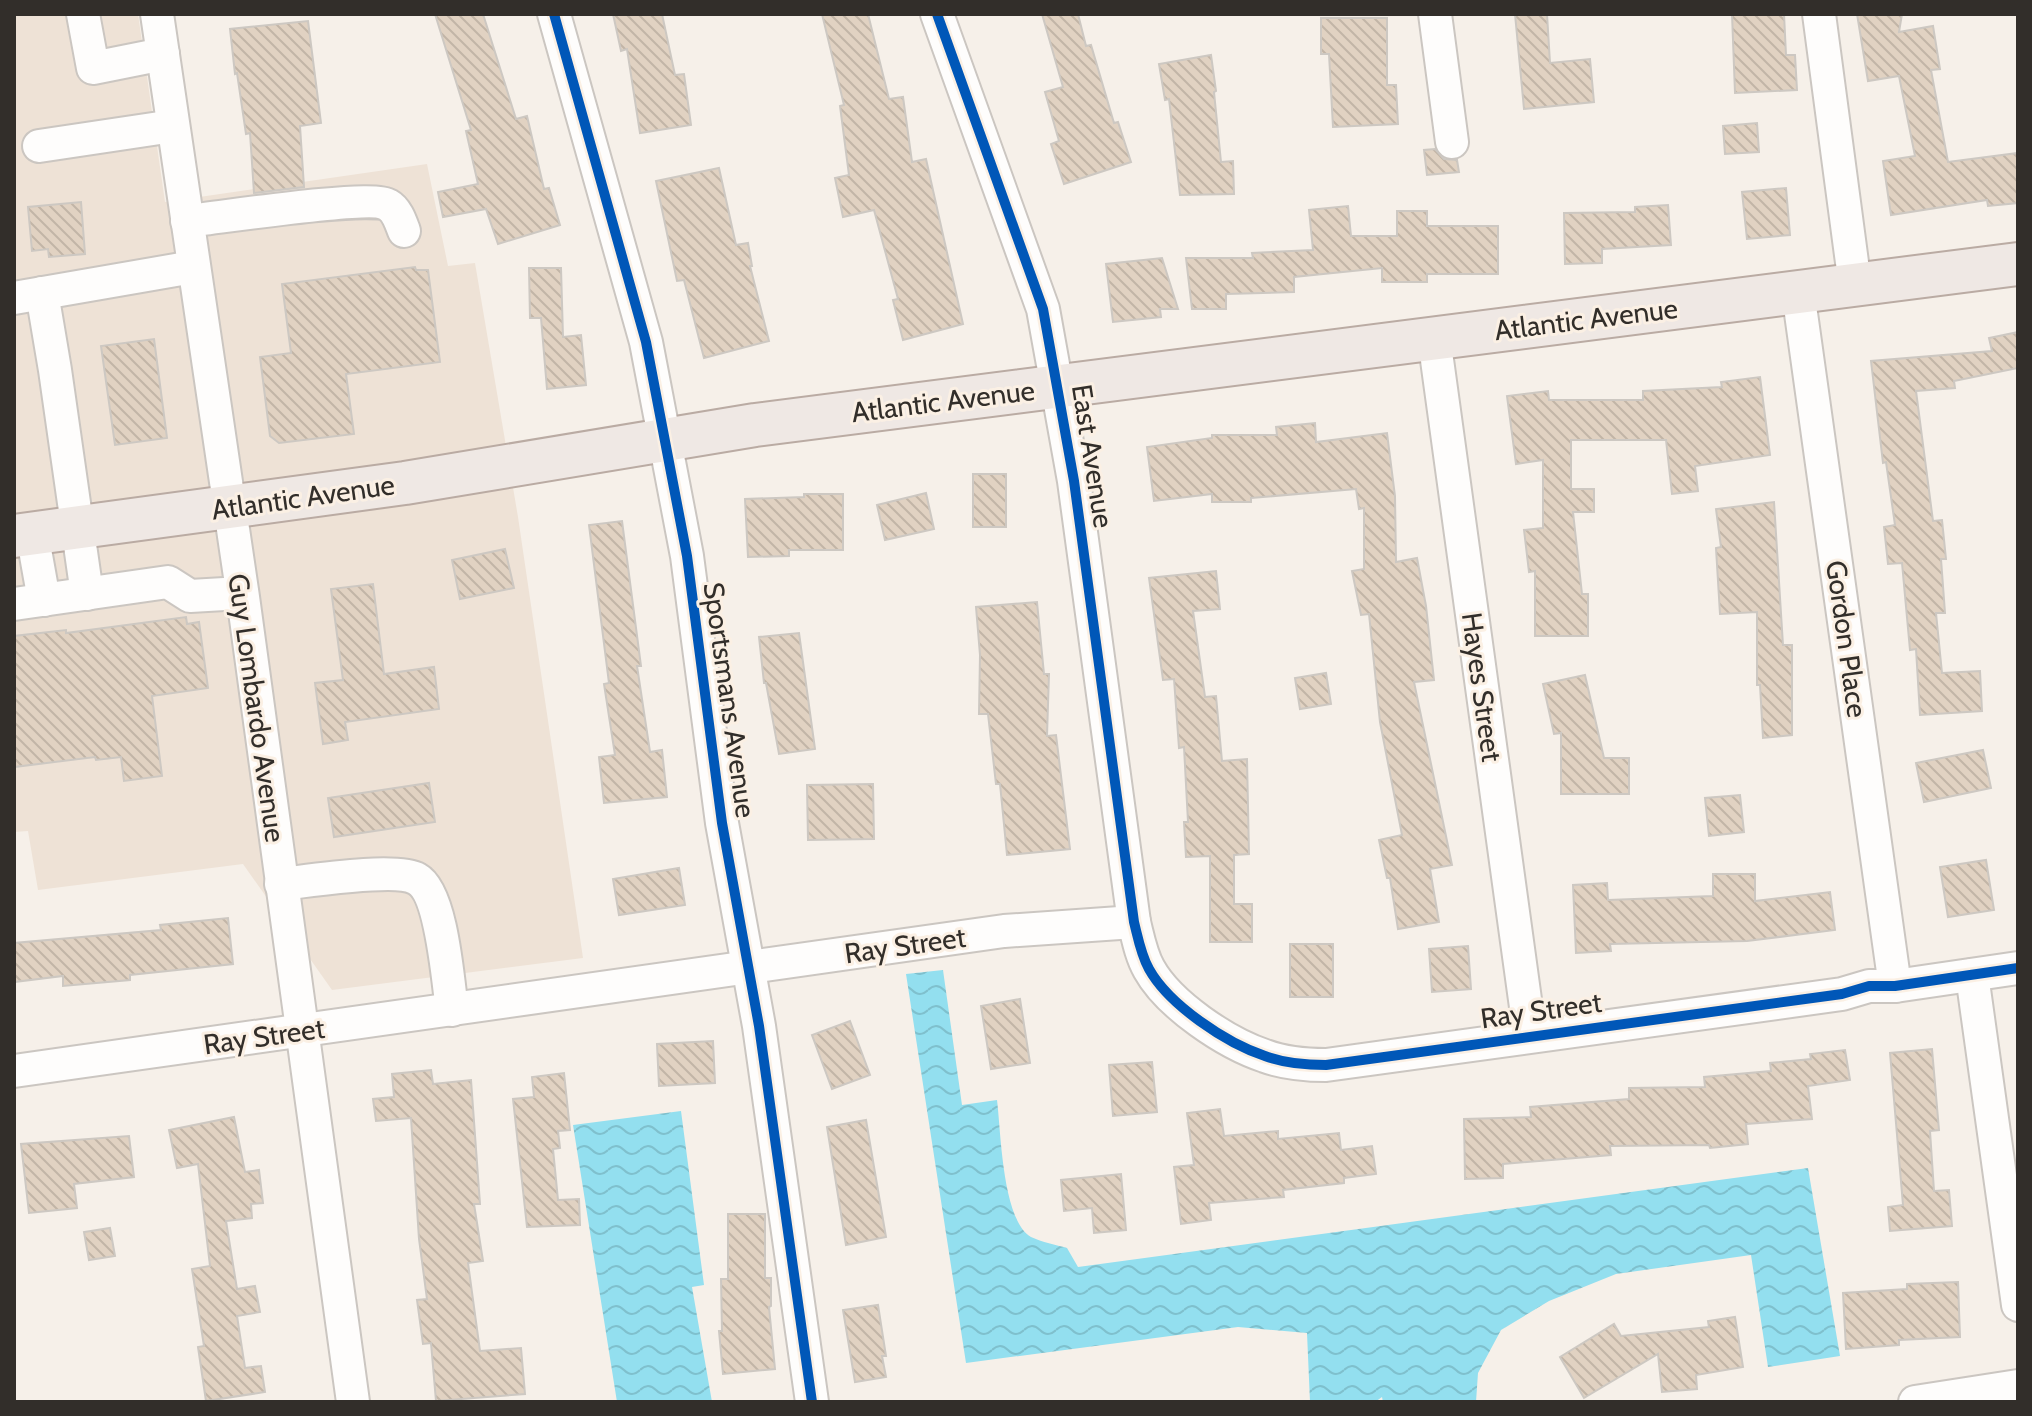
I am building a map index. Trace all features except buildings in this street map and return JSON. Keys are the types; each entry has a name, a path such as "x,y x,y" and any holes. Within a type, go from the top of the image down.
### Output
{"main road":[{"name":"Atlantic Avenue","path":"23,534 405,483 755,425 2018,264"}],"street":[{"path":"83,14 93,68 163,54"},
{"name":"Guy Lombardo Avenue","path":"157,14 242,593 353,1402"},
{"name":"Sportsmans Avenue","path":"554,14 646,342 687,556 722,823 759,1026 812,1402"},
{"name":"East Avenue","path":"937,14 1043,309 1074,481 1134,922"},
{"path":"1435,14 1452,142"},
{"path":"1819,14 1855,285"},
{"path":"39,146 173,126"},
{"path":"187,221 335,203 373,202 387,204 395,212 404,231"},
{"path":"87,594 55,370 28,296 193,267"},
{"name":"Gordon Place","path":"1798,292 1895,986"},
{"name":"Hayes Street","path":"1434,338 1530,1036"},
{"path":"23,534 29,602 168,582 190,596 242,593"},
{"path":"281,884 398,874 418,879 426,888 441,926 452,1010"},
{"name":"Ray Street","path":"14,1071 1004,931 1134,922 1148,967 1160,986 1179,1004 1225,1037 1265,1056 1304,1065 1326,1065 1842,994 1869,986 1895,986 2018,968"},
{"path":"1972,975 2018,1303"},
{"path":"1915,1402 2018,1386"}],"shaded area":[{"path":"14,14 138,14 165,202 427,164 448,266 475,263 518,517 583,958 332,990 243,864 38,890 28,831 14,832"}],"water":[{"path":"943,970 962,1105 997,1100 1005,1174 1014,1213 1021,1228 1031,1237 1067,1248 1078,1267 1808,1168 1840,1356 1768,1367 1751,1255 1616,1274 1549,1301 1501,1330 1478,1373 1476,1402 1383,1402 1382,1397 1375,1402 1310,1402 1307,1333 1238,1327 966,1363 906,974"},
{"path":"681,1111 704,1285 692,1287 712,1402 617,1402 573,1125"}],"cycle path":[{"path":"554,14 646,342 687,556 722,823 759,1026 812,1402"},
{"path":"937,14 1043,309 1074,481 1134,922 1149,969 1158,983 1184,1009 1216,1032 1250,1050 1287,1062 1326,1065 1842,994 1869,986 1895,986 2018,968"}]}
